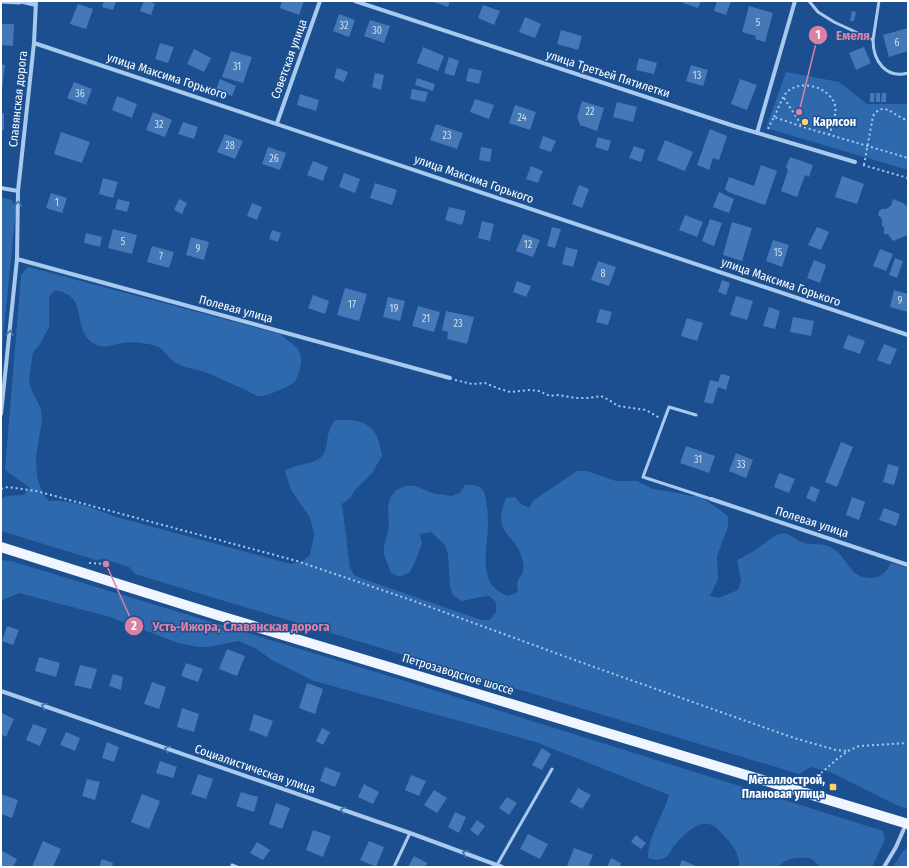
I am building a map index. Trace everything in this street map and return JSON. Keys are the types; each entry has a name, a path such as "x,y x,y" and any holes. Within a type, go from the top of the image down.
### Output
{"main road":[{"name":"Петрозаводское шоссе","path":"1,547 217,615 907,824"}],"street":[{"name":"Советская улица","path":"277,123 320,1"},
{"name":"улица Третьей Пятилетки","path":"355,1 765,136 855,162"},
{"path":"757,133 796,1"},
{"path":"21,2 36,3"},
{"name":"Славянская дорога","path":"1,414 18,259 18,191 34,43 36,3"},
{"name":"улица Максима Горького","path":"34,43 908,335"},
{"path":"1,188 18,191"},
{"name":"Полевая улица","path":"18,259 450,378"},
{"name":"Полевая улица","path":"711,499 908,565"},
{"name":"Социалистическая улица","path":"1,691 410,833 499,866"},
{"path":"884,867 907,824"}],"lane":[{"path":"809,1 818,12 834,22 873,40"},
{"path":"879,1 873,40 873,50 879,62 888,72 900,75 908,73"},
{"path":"1,2 21,2"},
{"path":"696,415 669,407 643,477 711,499"},
{"path":"499,866 552,769"},
{"path":"394,867 410,833"},
{"path":"232,865 237,867"}],"path":[{"path":"765,136 786,93 795,87 809,86 820,89 830,96 835,106 836,111 829,135"},
{"path":"783,98 802,127"},
{"path":"864,165 875,112 885,109 908,120"},
{"path":"774,117 867,147 908,158"},
{"path":"855,162 908,178"},
{"path":"450,378 472,384 485,383 510,392 529,390 539,391 550,396 558,395 576,398 601,396 618,406 646,410 664,420"},
{"path":"1,489 8,487 36,491 297,561 411,600 587,665 794,738 836,750 848,751"},
{"path":"817,782 819,775 848,751 859,746 908,743"}],"shaded area":[{"path":"786,72 839,82 867,104 908,104 908,170 766,128"},
{"path":"1,197 12,200 16,208 1,359"},
{"path":"28,267 280,334 295,346 301,359 299,373 295,382 272,393 258,396 205,372 179,365 156,346 122,343 100,346 93,343 82,329 77,306 73,299 66,294 55,290 49,297 49,327 39,346 33,352 29,381 41,409 42,419 36,458 37,477 43,494 49,501 83,505 116,517 291,564 303,561 310,555 314,535 312,525 309,516 291,490 285,471 295,466 318,460 326,448 330,428 335,420 345,420 362,423 368,426 377,437 382,456 372,473 355,490 350,498 342,504 350,568 355,576 481,620 490,620 496,612 496,602 489,596 461,601 453,595 450,586 448,554 445,545 431,532 420,534 422,544 410,572 400,577 391,573 384,555 384,546 389,526 388,507 390,498 396,490 405,486 415,486 432,493 451,496 460,493 465,485 480,487 485,495 488,514 486,565 489,580 495,588 508,596 518,592 517,583 523,572 523,563 520,553 503,528 501,521 506,498 515,497 521,504 529,508 534,500 577,471 587,471 616,481 637,481 653,489 691,496 700,496 728,516 728,527 717,556 718,579 710,596 718,598 738,590 741,580 737,560 754,551 776,535 785,533 806,543 825,545 832,548 842,556 857,574 863,577 874,578 880,576 885,572 891,563 908,568 908,809 896,805 830,772 811,767 799,774 135,574 129,567 103,559 96,560 1,531 1,499 6,496 24,495 30,488 5,470 21,275"},
{"path":"1,560 11,561 392,677 883,831 885,840 872,867 822,867 809,858 794,858 785,861 779,867 739,867 739,859 736,852 727,839 714,826 702,824 691,829 673,847 666,857 657,860 648,858 650,842 669,795 536,742 314,681 272,660 255,648 238,641 208,647 198,647 178,643 110,617 19,593 1,601"},
{"path":"908,847 908,867 893,867 903,851"}],"building":[{"path":"104,1 116,1 113,10 102,7"},
{"path":"144,1 155,4 151,15 140,11"},
{"path":"282,1 304,1 299,15 280,8"},
{"path":"431,1 450,1 448,7"},
{"path":"683,1 701,1 698,8 683,3"},
{"path":"717,1 731,1 726,15 714,11"},
{"path":"78,4 93,9 86,29 70,24"},
{"path":"483,5 500,11 494,25 478,18"},
{"path":"749,6 773,13 765,42 755,39 756,36 742,32"},
{"path":"852,11 856,12 854,21 850,21"},
{"path":"339,14 355,20 349,37 333,31"},
{"path":"525,17 541,24 535,38 519,32"},
{"path":"370,20 390,26 384,43 364,36"},
{"path":"1,24 14,24 13,46 1,45"},
{"path":"908,28 908,51 889,57 883,35"},
{"path":"561,30 582,36 578,50 557,44"},
{"path":"160,43 174,47 168,63 155,59"},
{"path":"423,47 444,56 438,71 417,63"},
{"path":"864,47 871,63 856,70 849,53"},
{"path":"194,49 211,58 204,72 187,64"},
{"path":"231,51 252,57 243,83 222,77"},
{"path":"449,57 459,61 454,76 444,73"},
{"path":"639,58 657,63 654,74 636,70"},
{"path":"1,64 5,65 2,90 1,90"},
{"path":"691,65 708,70 703,86 686,81"},
{"path":"337,68 348,72 344,82 334,78"},
{"path":"469,68 482,71 479,84 466,81"},
{"path":"375,73 384,75 381,90 372,87"},
{"path":"417,78 435,84 433,91 415,85"},
{"path":"220,79 236,86 232,96 216,90"},
{"path":"740,79 757,85 747,110 731,104"},
{"path":"74,82 92,89 86,105 67,98"},
{"path":"412,89 428,92 425,102 410,99"},
{"path":"870,93 875,93 874,102 870,102"},
{"path":"876,93 880,93 880,102 876,102"},
{"path":"882,93 886,93 886,102 881,102"},
{"path":"300,94 319,100 316,111 297,105"},
{"path":"117,96 137,104 132,118 112,110"},
{"path":"475,99 494,105 489,119 470,112"},
{"path":"582,101 604,108 597,131 580,125 577,117"},
{"path":"617,102 637,107 633,122 613,117"},
{"path":"515,105 536,112 530,130 509,123"},
{"path":"153,112 172,120 165,137 146,130"},
{"path":"1,113 4,113 4,130 1,130"},
{"path":"183,122 198,127 194,139 178,134"},
{"path":"436,124 463,133 457,149 430,140"},
{"path":"710,129 727,136 719,160 713,158 709,170 697,165"},
{"path":"61,132 90,142 82,163 54,154"},
{"path":"225,134 243,141 235,159 217,152"},
{"path":"543,136 556,141 551,152 539,148"},
{"path":"598,137 611,141 608,151 595,147"},
{"path":"665,140 693,152 685,171 657,160"},
{"path":"634,146 645,150 641,162 629,158"},
{"path":"268,147 286,153 280,170 262,164"},
{"path":"481,147 492,149 490,162 479,160"},
{"path":"790,157 813,165 809,177 805,175 797,197 781,191 788,170 786,167"},
{"path":"313,161 328,167 323,181 307,175"},
{"path":"761,165 777,171 765,205 728,192 725,189 729,177 754,186"},
{"path":"531,166 543,171 538,183 526,179"},
{"path":"344,173 360,179 355,193 339,187"},
{"path":"842,176 864,184 857,204 835,197"},
{"path":"103,178 118,182 113,198 99,194"},
{"path":"375,183 397,190 392,205 370,198"},
{"path":"579,185 589,189 582,208 572,204"},
{"path":"719,192 734,199 729,213 713,207"},
{"path":"51,193 67,198 62,213 46,208"},
{"path":"118,199 130,202 127,212 115,209"},
{"path":"179,199 187,203 182,214 174,210"},
{"path":"893,199 908,207 908,235 893,241 888,234 884,234 882,219 878,215 879,211 891,206"},
{"path":"252,203 262,207 257,220 247,216"},
{"path":"449,207 466,211 462,225 445,220"},
{"path":"685,215 703,222 697,237 679,230"},
{"path":"710,219 722,223 714,246 702,241"},
{"path":"482,221 494,224 490,241 478,238"},
{"path":"732,222 752,228 742,261 723,255"},
{"path":"552,227 561,229 555,248 547,246"},
{"path":"817,227 829,232 821,250 808,245"},
{"path":"113,229 137,235 132,254 108,248"},
{"path":"272,230 281,233 278,242 269,239"},
{"path":"86,233 102,237 100,247 84,243"},
{"path":"523,234 540,240 533,257 516,251"},
{"path":"191,237 209,242 204,260 186,255"},
{"path":"773,240 789,245 782,267 766,261"},
{"path":"152,246 174,252 169,268 147,262"},
{"path":"566,247 578,250 573,267 562,264"},
{"path":"880,249 893,254 886,271 873,266"},
{"path":"895,258 903,261 897,278 889,275"},
{"path":"814,260 826,265 820,283 807,278"},
{"path":"598,261 616,267 609,286 591,280"},
{"path":"722,280 730,283 726,295 718,292"},
{"path":"517,281 531,286 526,297 513,292"},
{"path":"345,288 367,294 359,321 337,315"},
{"path":"894,290 908,294 908,312 890,307"},
{"path":"313,295 329,301 325,314 308,308"},
{"path":"736,296 753,301 747,320 730,315"},
{"path":"388,297 405,301 400,321 383,317"},
{"path":"418,306 440,312 434,332 412,326"},
{"path":"769,307 780,311 775,329 763,326"},
{"path":"600,309 612,312 608,325 596,322"},
{"path":"446,311 474,317 467,344 447,339 448,332 442,330"},
{"path":"793,317 814,321 811,336 790,332"},
{"path":"687,318 703,323 697,341 681,336"},
{"path":"848,335 865,341 860,354 843,348"},
{"path":"884,344 897,349 890,365 877,360"},
{"path":"721,374 730,376 726,390 718,387 713,404 704,402 710,380 718,382"},
{"path":"841,442 853,447 837,487 825,482"},
{"path":"686,446 715,456 709,473 680,463"},
{"path":"736,453 753,460 746,478 729,471"},
{"path":"888,464 899,467 894,485 883,482"},
{"path":"779,473 795,479 789,493 774,487"},
{"path":"811,486 820,490 815,502 806,498"},
{"path":"852,497 865,502 859,520 846,515"},
{"path":"884,508 900,514 896,526 879,520"},
{"path":"7,626 19,630 13,645 2,641"},
{"path":"227,649 245,656 237,676 219,669"},
{"path":"39,657 60,663 56,677 35,671"},
{"path":"186,663 203,669 198,682 181,676"},
{"path":"80,665 97,669 91,689 74,685"},
{"path":"113,674 123,677 121,690 109,686"},
{"path":"152,682 166,687 159,709 144,704"},
{"path":"307,683 323,689 315,714 299,708"},
{"path":"182,708 199,714 194,732 177,727"},
{"path":"2,713 14,719 6,737 1,734"},
{"path":"254,714 273,721 267,737 249,730"},
{"path":"33,724 47,729 40,746 26,740"},
{"path":"322,728 330,732 323,745 316,741"},
{"path":"66,732 80,738 75,751 60,745"},
{"path":"107,742 119,747 114,762 102,758"},
{"path":"542,748 551,754 542,770 532,765"},
{"path":"160,761 177,767 173,778 156,773"},
{"path":"325,767 341,773 335,787 320,781"},
{"path":"198,774 213,779 206,799 191,794"},
{"path":"411,775 426,781 419,796 405,790"},
{"path":"87,779 100,782 95,800 82,796"},
{"path":"364,784 379,792 373,804 358,797"},
{"path":"578,788 591,795 582,809 570,802"},
{"path":"434,790 447,798 437,813 424,805"},
{"path":"241,792 258,797 254,812 236,806"},
{"path":"1,794 18,800 12,818 1,814"},
{"path":"142,794 160,801 149,829 131,822"},
{"path":"507,797 517,803 509,815 499,808"},
{"path":"276,803 290,808 282,829 269,824"},
{"path":"455,812 466,817 459,833 448,827"},
{"path":"477,820 485,826 478,836 470,830"},
{"path":"313,830 331,836 323,857 306,850"},
{"path":"528,834 548,844 540,859 520,849"},
{"path":"636,835 646,843 641,849 631,842"},
{"path":"43,841 61,849 53,867 32,867"},
{"path":"369,841 384,847 376,867 360,860"},
{"path":"257,842 270,850 263,860 250,853"},
{"path":"574,848 593,855 588,867 567,866"},
{"path":"2,851 17,859 13,867 1,867"},
{"path":"414,856 427,863 425,867 408,867"},
{"path":"611,858 621,863 620,867 607,867"},
{"path":"102,859 113,863 112,867 99,867"},
{"path":"682,860 696,866 679,867"}],"place":[{"name":"Емеля","path":"799,112"},
{"name":"Карлсон","path":"805,122"},
{"name":"Усть-Ижора, Славянская дорога","path":"106,564"},
{"name":"Металлострой, Плановая улица","path":"833,787"}]}
